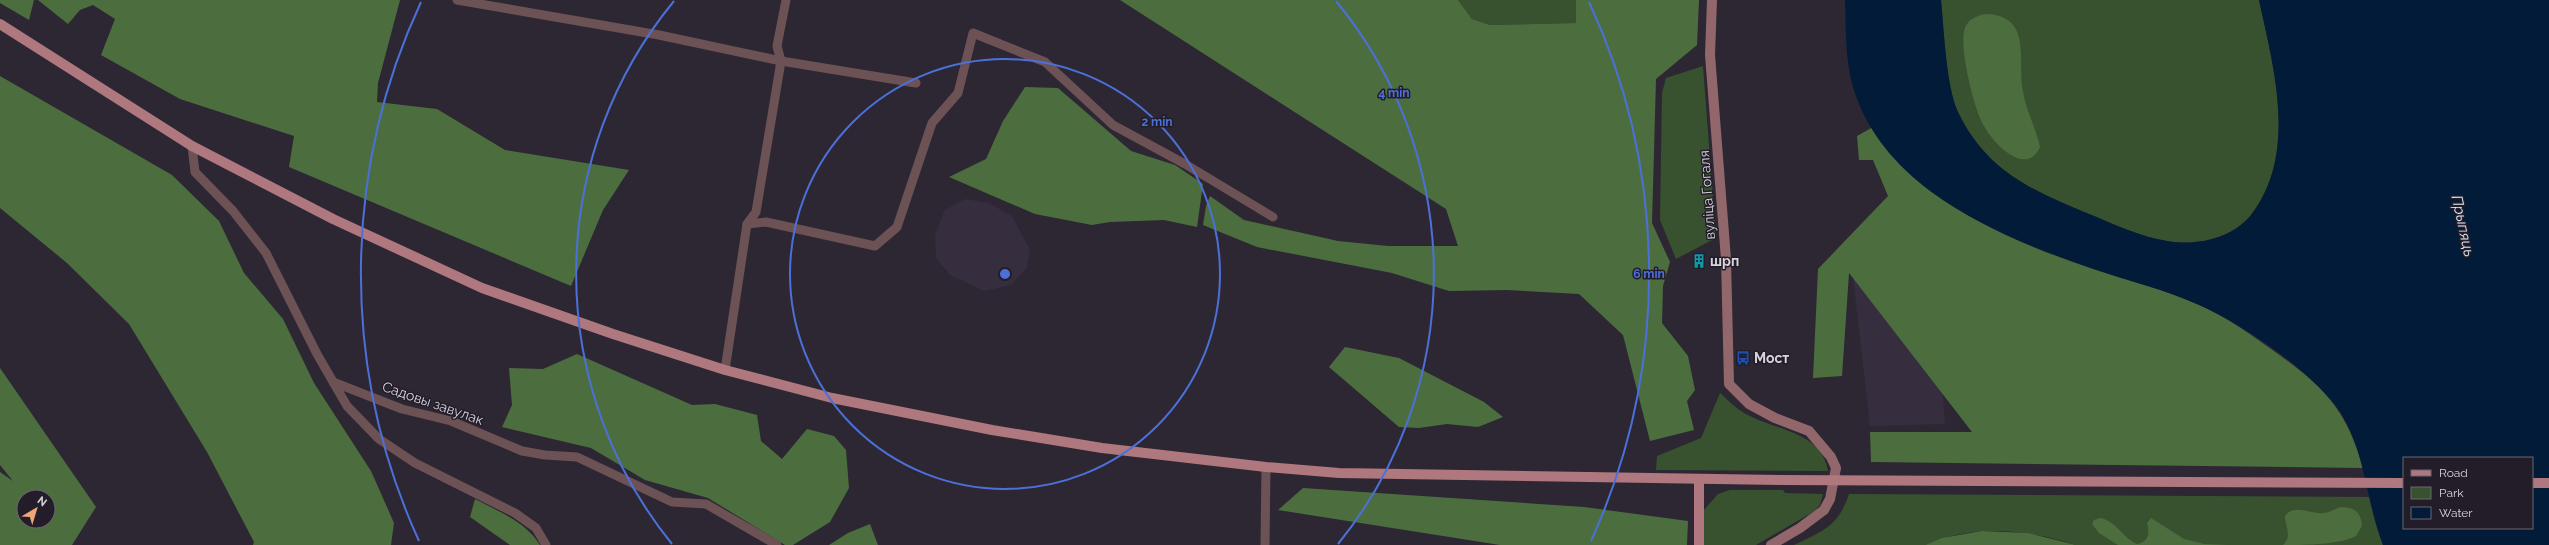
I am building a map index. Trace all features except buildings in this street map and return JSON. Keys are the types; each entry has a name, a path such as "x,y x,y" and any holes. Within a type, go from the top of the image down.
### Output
{"main road":[{"path":"0,24 192,146 333,219 482,288 612,334 725,370 832,398 992,430 1102,448 1266,467 1393,474 1781,480 2403,483"},
{"path":"1698,479 1699,545"},
{"path":"2533,483 2549,484"}],"street":[{"path":"457,0 659,35 782,62 916,83"},
{"path":"725,370 748,224 756,212 782,62 777,46 786,0"},
{"name":"вуліца Гогаля","path":"1712,0 1710,55 1726,259 1727,368 1729,384 1749,404 1775,418 1809,431 1831,456 1836,468 1830,499 1824,510 1811,522 1771,545"},
{"path":"748,224 766,222 875,246 897,227 932,123 958,93 973,33 1045,62 1113,126 1184,164 1273,217"},
{"path":"192,146 195,172 233,211 266,253 347,406 379,439 415,463 515,513 536,528 546,545"},
{"name":"Садовы завулак","path":"333,382 402,409 451,421 522,451 545,455 577,457 672,502 706,504 777,545"},
{"path":"1265,545 1266,467"}],"shaded area":[{"path":"965,199 989,203 1012,216 1030,250 1027,268 1011,285 984,291 950,275 936,258 935,234 945,210"},
{"path":"1934,275 1945,424 1870,426 1853,277"}],"green space":[{"path":"0,0 34,0 29,20 0,3"},
{"path":"38,0 400,0 378,83 377,102 437,109 505,150 629,170 603,210 571,286 289,167 294,136 180,99 101,55 115,19 93,5 80,10 68,24"},
{"path":"1120,0 1458,0 1472,19 1490,25 1576,23 1576,0 1699,0 1697,45 1656,79 1652,223 1670,262 1663,286 1662,323 1688,356 1695,390 1687,401 1694,430 1650,441 1623,335 1579,294 1507,290 1449,291 1392,273 1257,247 1203,225 1206,206 1210,196 1244,220 1338,241 1388,246 1458,246 1446,209"},
{"path":"1458,0 1576,0 1576,23 1490,25 1472,19"},
{"path":"1941,0 2259,0 2271,54 2275,82 2278,110 2278,138 2274,165 2265,191 2251,215 2234,230 2213,239 2190,242 2167,241 2118,226 2049,197 2013,176 1982,150 1969,132 1958,112 1948,73"},
{"path":"1986,14 2001,17 2011,23 2017,31 2020,42 2023,91 2026,106 2040,147 2034,156 2027,159 2019,158 2010,154 1988,133 1980,118 1972,94 1964,52 1964,32 1967,24 1972,19"},
{"path":"1703,66 1716,238 1676,259 1660,220 1662,93 1666,78"},
{"path":"0,76 172,175 219,221 244,273 283,319 314,383 371,471 394,523 391,545 253,545 254,542 207,452 129,324 67,263 0,208"},
{"path":"1025,87 1058,88 1131,151 1175,165 1203,184 1197,227 1164,220 1110,222 1092,225 1035,214 949,177 986,159 1003,121"},
{"path":"1873,127 1893,154 1917,178 1943,199 1971,217 2001,233 2064,259 2161,290 2199,305 2230,321 2259,340 2309,378 2332,402 2350,431 2363,468 1871,462 1870,432 1972,432 1849,273 1842,376 1813,378 1818,269 1888,196 1873,160 1859,160 1857,136"},
{"path":"1345,347 1399,358 1484,402 1503,417 1478,427 1447,424 1419,428 1399,427 1329,367"},
{"path":"577,354 692,405 715,404 757,415 761,441 782,459 807,429 834,436 846,450 849,488 830,522 793,545 785,545 708,498 645,480 591,448 502,427 512,405 509,368 543,369"},
{"path":"0,368 96,507 72,545 0,545 0,472 13,481 0,465"},
{"path":"1720,393 1738,409 1753,418 1805,439 1816,447 1823,457 1828,471 1656,470 1657,456 1701,438"},
{"path":"1303,488 1584,507 1688,521 1687,545 1500,545 1278,510"},
{"path":"1730,490 1783,490 1785,493 1823,494 1820,505 1813,512 1756,545 1704,545 1704,510 1718,494"},
{"path":"1849,494 2370,497 2383,545 2076,545 2038,535 2000,531 1962,534 1944,538 1925,545 1794,545 1828,527 1840,514"},
{"path":"475,499 519,523 540,545 510,545 470,517"},
{"path":"2340,507 2352,509 2358,513 2362,526 2356,536 2331,543 2283,545 2288,538 2285,516 2289,512 2298,510 2324,513"},
{"path":"2100,518 2110,522 2127,538 2137,544 2144,541 2148,536 2147,523 2151,518 2184,539 2204,544 2227,545 2118,545 2099,533 2092,524 2094,520"},
{"path":"870,524 878,545 829,545 848,533"},
{"path":"1982,531 2028,533 2076,545 1925,545 1942,538"}],"water":[{"name":"Прыпяць","path":"1845,0 1941,0 1946,58 1954,101 1969,132 1982,150 2013,176 2049,197 2137,233 2167,241 2190,242 2213,239 2234,230 2243,223 2251,215 2265,191 2274,165 2278,138 2278,110 2271,54 2259,0 2549,0 2549,545 2383,545 2352,434 2332,401 2319,387 2287,359 2269,346 2214,312 2172,294 2107,273 2022,242 1985,225 1951,205 1919,182 1891,155 1868,123 1850,76"}],"place":[{"name":"шрп","path":"1699,261"},
{"name":"Мост","path":"1743,358"}]}
